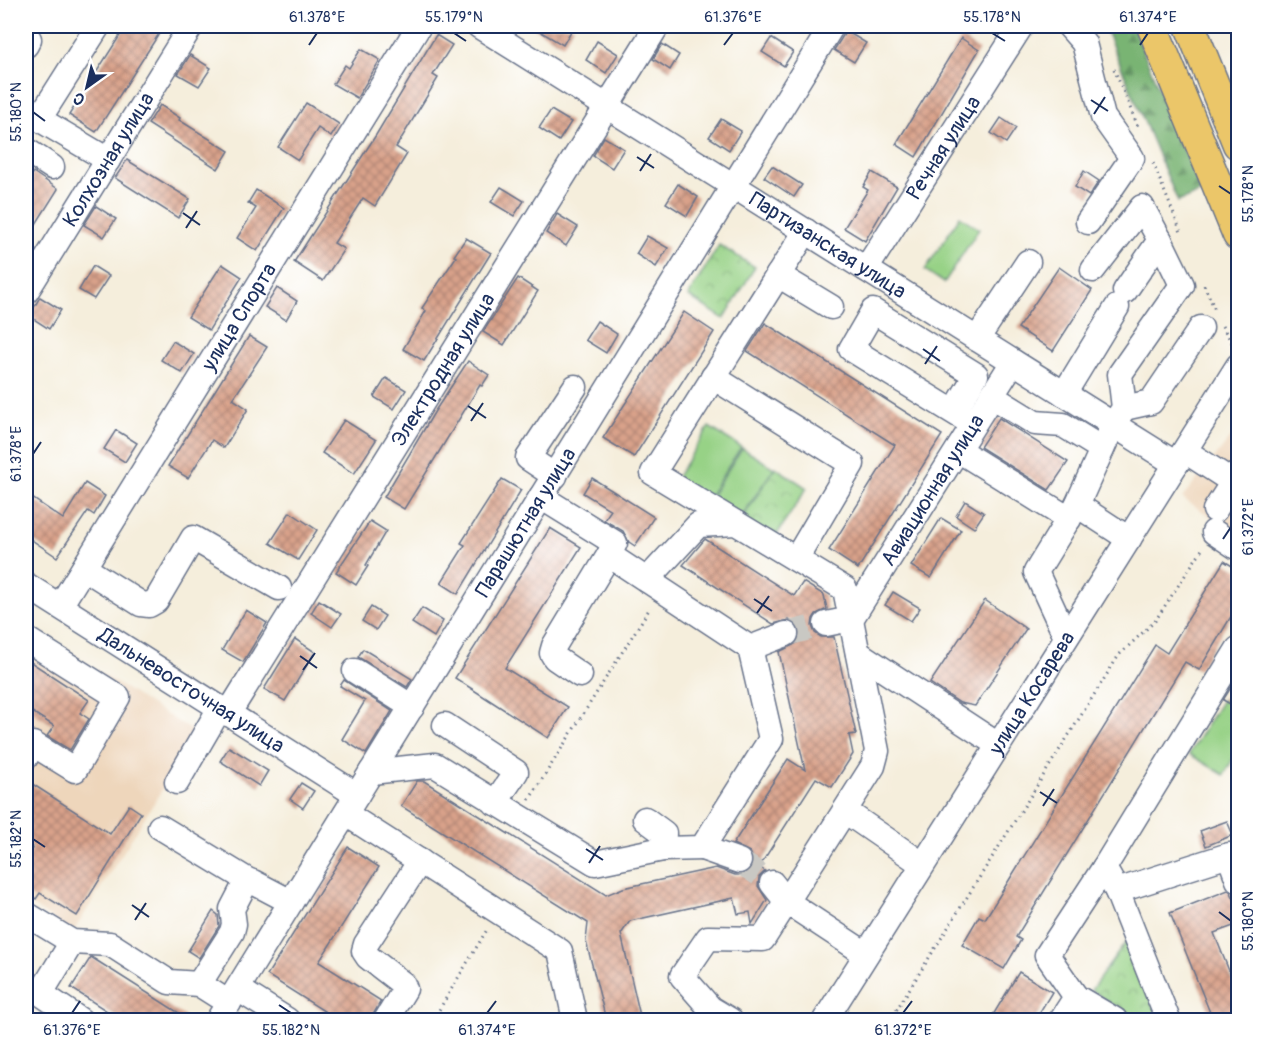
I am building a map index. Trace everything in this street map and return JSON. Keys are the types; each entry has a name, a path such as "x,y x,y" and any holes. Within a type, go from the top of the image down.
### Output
{"main road":[{"path":"1152,26 1239,235"},
{"path":"1190,26 1239,144"}],"street":[{"path":"98,26 39,119 108,160"},
{"name":"Колхозная улица","path":"26,292 191,26"},
{"name":"улица Спорта","path":"60,606 419,26"},
{"name":"Партизанская улица","path":"479,26 1064,394 1119,416 1181,458 1236,481"},
{"name":"Электродная улица","path":"177,782 657,26"},
{"name":"Парашютная улица","path":"228,1004 832,26"},
{"name":"Речная улица","path":"866,269 1021,26"},
{"path":"1069,26 1084,43 1103,117 1132,158 1088,222"},
{"path":"26,150 52,167"},
{"path":"1066,637 1036,572 1073,512 1119,416 1120,375 1182,285 1171,237 1142,207 1093,270"},
{"path":"715,1016 682,976 708,938 763,939 873,766 877,751 845,589 653,473 806,231"},
{"path":"1064,394 1121,299 1171,237"},
{"path":"977,339 1028,262"},
{"path":"778,275 831,307"},
{"path":"873,311 976,375 964,418 851,350 873,311"},
{"path":"1119,416 1151,402 1201,328"},
{"name":"Авиационная улица","path":"851,619 958,450 964,418 991,396 1013,362"},
{"name":"улица Косарева","path":"825,1020 1239,366"},
{"path":"714,377 852,464 796,559"},
{"path":"555,476 528,458 574,387"},
{"path":"991,396 1035,423 1063,425 1102,449"},
{"path":"958,450 1073,512 1129,539"},
{"path":"1236,481 1214,521 1239,548"},
{"path":"541,497 615,543 552,653 555,658 580,675"},
{"path":"655,585 698,525 736,523"},
{"path":"84,568 141,604 149,605 156,601 193,538 279,588"},
{"path":"609,555 750,648 771,739 702,848"},
{"name":"Дальневосточная улица","path":"26,585 224,711 351,805 420,861 560,951 575,1020"},
{"path":"826,624 851,619"},
{"path":"750,648 786,634"},
{"path":"26,639 118,697 75,770 33,744 26,757"},
{"path":"1115,1020 1076,997 1047,955 1104,868 1239,649"},
{"path":"858,653 998,745"},
{"path":"355,671 412,707"},
{"path":"445,725 516,772 495,803"},
{"path":"371,772 435,765 595,863 663,849 702,848 739,861"},
{"path":"845,811 922,864"},
{"path":"645,819 664,833 663,849"},
{"path":"160,827 249,881 291,902"},
{"path":"1117,891 1228,855 1239,880"},
{"path":"386,1020 405,989 403,984 368,957 364,951 366,944 420,861"},
{"path":"1104,868 1117,891 1168,1020"},
{"path":"199,984 232,932 234,924 232,909 249,881"},
{"path":"772,883 787,902 866,954"},
{"path":"26,914 72,942 110,944 169,982 199,984 228,1004 287,1020"},
{"path":"72,942 44,988 43,994 80,1020"},
{"path":"1061,1020 1076,997"}],"path":[{"path":"1114,69 1142,135"},
{"path":"1150,157 1171,237"},
{"path":"1200,276 1222,328 1239,354"},
{"path":"890,1020 1119,655 1155,621 1214,521"},
{"path":"518,817 655,585"},
{"path":"433,1020 498,911"}],"shaded area":[{"path":"1238,429 1238,534 1182,498"},
{"path":"26,626 197,734 73,932 26,902"}],"green space":[{"path":"1104,26 1133,26 1201,192 1178,202"},
{"path":"960,216 979,229 944,283 925,270"},
{"path":"719,245 755,267 724,319 688,296"},
{"path":"709,427 741,447 708,498 676,478"},
{"path":"742,448 774,468 740,519 709,499"},
{"path":"775,467 807,488 774,539 742,519"},
{"path":"1222,700 1238,709 1238,750 1224,775 1189,754"},
{"path":"1126,942 1158,1015 1154,1020 1135,1020 1091,990"}],"building":[{"path":"126,26 164,26 96,132 69,115"},
{"path":"531,26 574,26 563,45"},
{"path":"846,31 866,43 854,62 834,50"},
{"path":"436,35 452,45 433,75 438,78 396,147 407,154 375,206 363,198 334,243 344,249 323,281 294,262 376,135"},
{"path":"771,38 793,52 784,66 762,52"},
{"path":"961,38 979,50 916,157 896,144"},
{"path":"597,41 618,54 606,73 586,60"},
{"path":"662,44 679,55 670,70 653,59"},
{"path":"361,49 380,60 357,98 333,84 345,65 349,68"},
{"path":"190,55 211,68 199,86 178,74"},
{"path":"306,103 339,124 331,137 318,128 298,160 278,147"},
{"path":"160,105 180,118 179,120 229,151 218,169 148,124"},
{"path":"551,110 571,122 559,141 539,128"},
{"path":"1001,118 1016,128 1006,143 991,133"},
{"path":"721,119 741,131 729,150 709,137"},
{"path":"604,137 624,149 612,168 593,156"},
{"path":"127,160 190,199 178,218 115,178"},
{"path":"772,166 802,185 794,197 764,177"},
{"path":"1084,171 1099,181 1089,196 1075,187"},
{"path":"33,172 58,189 26,240 26,183"},
{"path":"872,172 897,187 865,241 844,228 868,190 863,187"},
{"path":"678,184 698,197 687,216 666,203"},
{"path":"501,187 524,201 514,216 491,202"},
{"path":"256,190 284,208 257,251 237,238 256,208 248,203"},
{"path":"96,206 116,219 104,237 84,225"},
{"path":"557,214 578,227 566,246 546,233"},
{"path":"647,236 668,248 656,267 636,254"},
{"path":"466,238 491,253 424,361 403,349 426,311 422,308"},
{"path":"222,264 242,277 209,330 188,317"},
{"path":"93,266 109,276 94,299 79,290"},
{"path":"1059,267 1092,290 1053,351 1018,328"},
{"path":"518,278 538,291 504,345 483,332"},
{"path":"277,288 297,301 286,320 265,307"},
{"path":"40,297 61,310 49,329 29,316"},
{"path":"684,312 714,332 634,457 603,438"},
{"path":"597,321 617,334 606,353 585,340"},
{"path":"765,323 942,435 858,569 829,550 895,445 747,351"},
{"path":"249,336 267,347 233,399 248,409 224,448 212,440 188,478 168,466"},
{"path":"173,341 194,354 182,373 161,360"},
{"path":"468,361 489,375 482,386 480,385 404,509 384,497 435,411"},
{"path":"386,378 406,390 394,409 374,397"},
{"path":"999,418 1068,462 1049,490 980,447"},
{"path":"344,420 376,440 354,474 322,453"},
{"path":"116,430 137,443 125,462 104,449"},
{"path":"592,478 654,517 635,546 629,542 623,531 604,520 611,510 583,493"},
{"path":"502,479 521,490 458,594 441,583 465,545 461,543"},
{"path":"85,483 105,496 94,515 88,511 57,557 26,536 26,494 63,519"},
{"path":"965,501 984,513 974,528 956,516"},
{"path":"290,512 317,530 298,560 270,543"},
{"path":"941,518 961,530 931,578 911,566"},
{"path":"370,521 386,531 356,585 336,572"},
{"path":"550,528 581,547 505,668 568,707 548,738 455,678"},
{"path":"705,539 794,596 803,582 824,595 827,609 816,614 812,626 815,633 821,637 834,637 856,734 849,735 853,754 832,787 816,778 759,867 765,871 759,877 758,886 767,900 752,924 750,912 738,914 734,898 630,921 621,934 641,1020 606,1020 586,941 588,923 401,806 417,781 424,781 606,895 623,888 716,868 735,875 742,875 749,871 753,865 750,852 733,844 788,759 805,770 779,652 797,643 800,637 799,629 789,620 773,624 683,565"},
{"path":"1224,561 1239,570 1239,597 1232,608 1235,610 1199,670 1185,662 1016,937 1021,940 1004,969 962,945 979,916 985,919 1155,645 1167,653"},
{"path":"893,592 920,608 911,621 885,605"},
{"path":"319,600 341,614 332,627 311,613"},
{"path":"985,600 1026,629 975,706 960,703 930,683"},
{"path":"371,607 385,616 376,630 362,621"},
{"path":"422,608 443,621 434,637 412,623"},
{"path":"246,610 267,623 243,662 222,650"},
{"path":"295,639 315,652 285,701 264,689"},
{"path":"363,649 412,679 407,687 358,657"},
{"path":"26,659 89,700 80,713 89,719 70,750 47,736 54,726 26,708"},
{"path":"1239,675 1239,709 1223,700"},
{"path":"344,680 392,711 366,754 342,739 365,701 340,686"},
{"path":"229,747 268,771 259,786 220,761"},
{"path":"26,780 110,834 129,805 141,813 77,916 40,893 36,899 26,893 26,859 33,847 26,842"},
{"path":"301,783 314,791 303,808 290,799"},
{"path":"1227,821 1233,835 1206,846 1200,831"},
{"path":"348,847 379,867 319,962 381,1001 370,1020 338,1020 267,975"},
{"path":"1228,890 1239,911 1239,924 1214,933 1239,996 1239,1020 1213,1020 1170,913"},
{"path":"213,911 218,915 219,926 199,958 188,951"},
{"path":"91,957 190,1020 121,1020 71,988"},
{"path":"1019,972 1052,992 1035,1020 990,1020"}],"tunnel":[{"path":"786,634 826,624"},
{"path":"739,861 772,883"}]}
